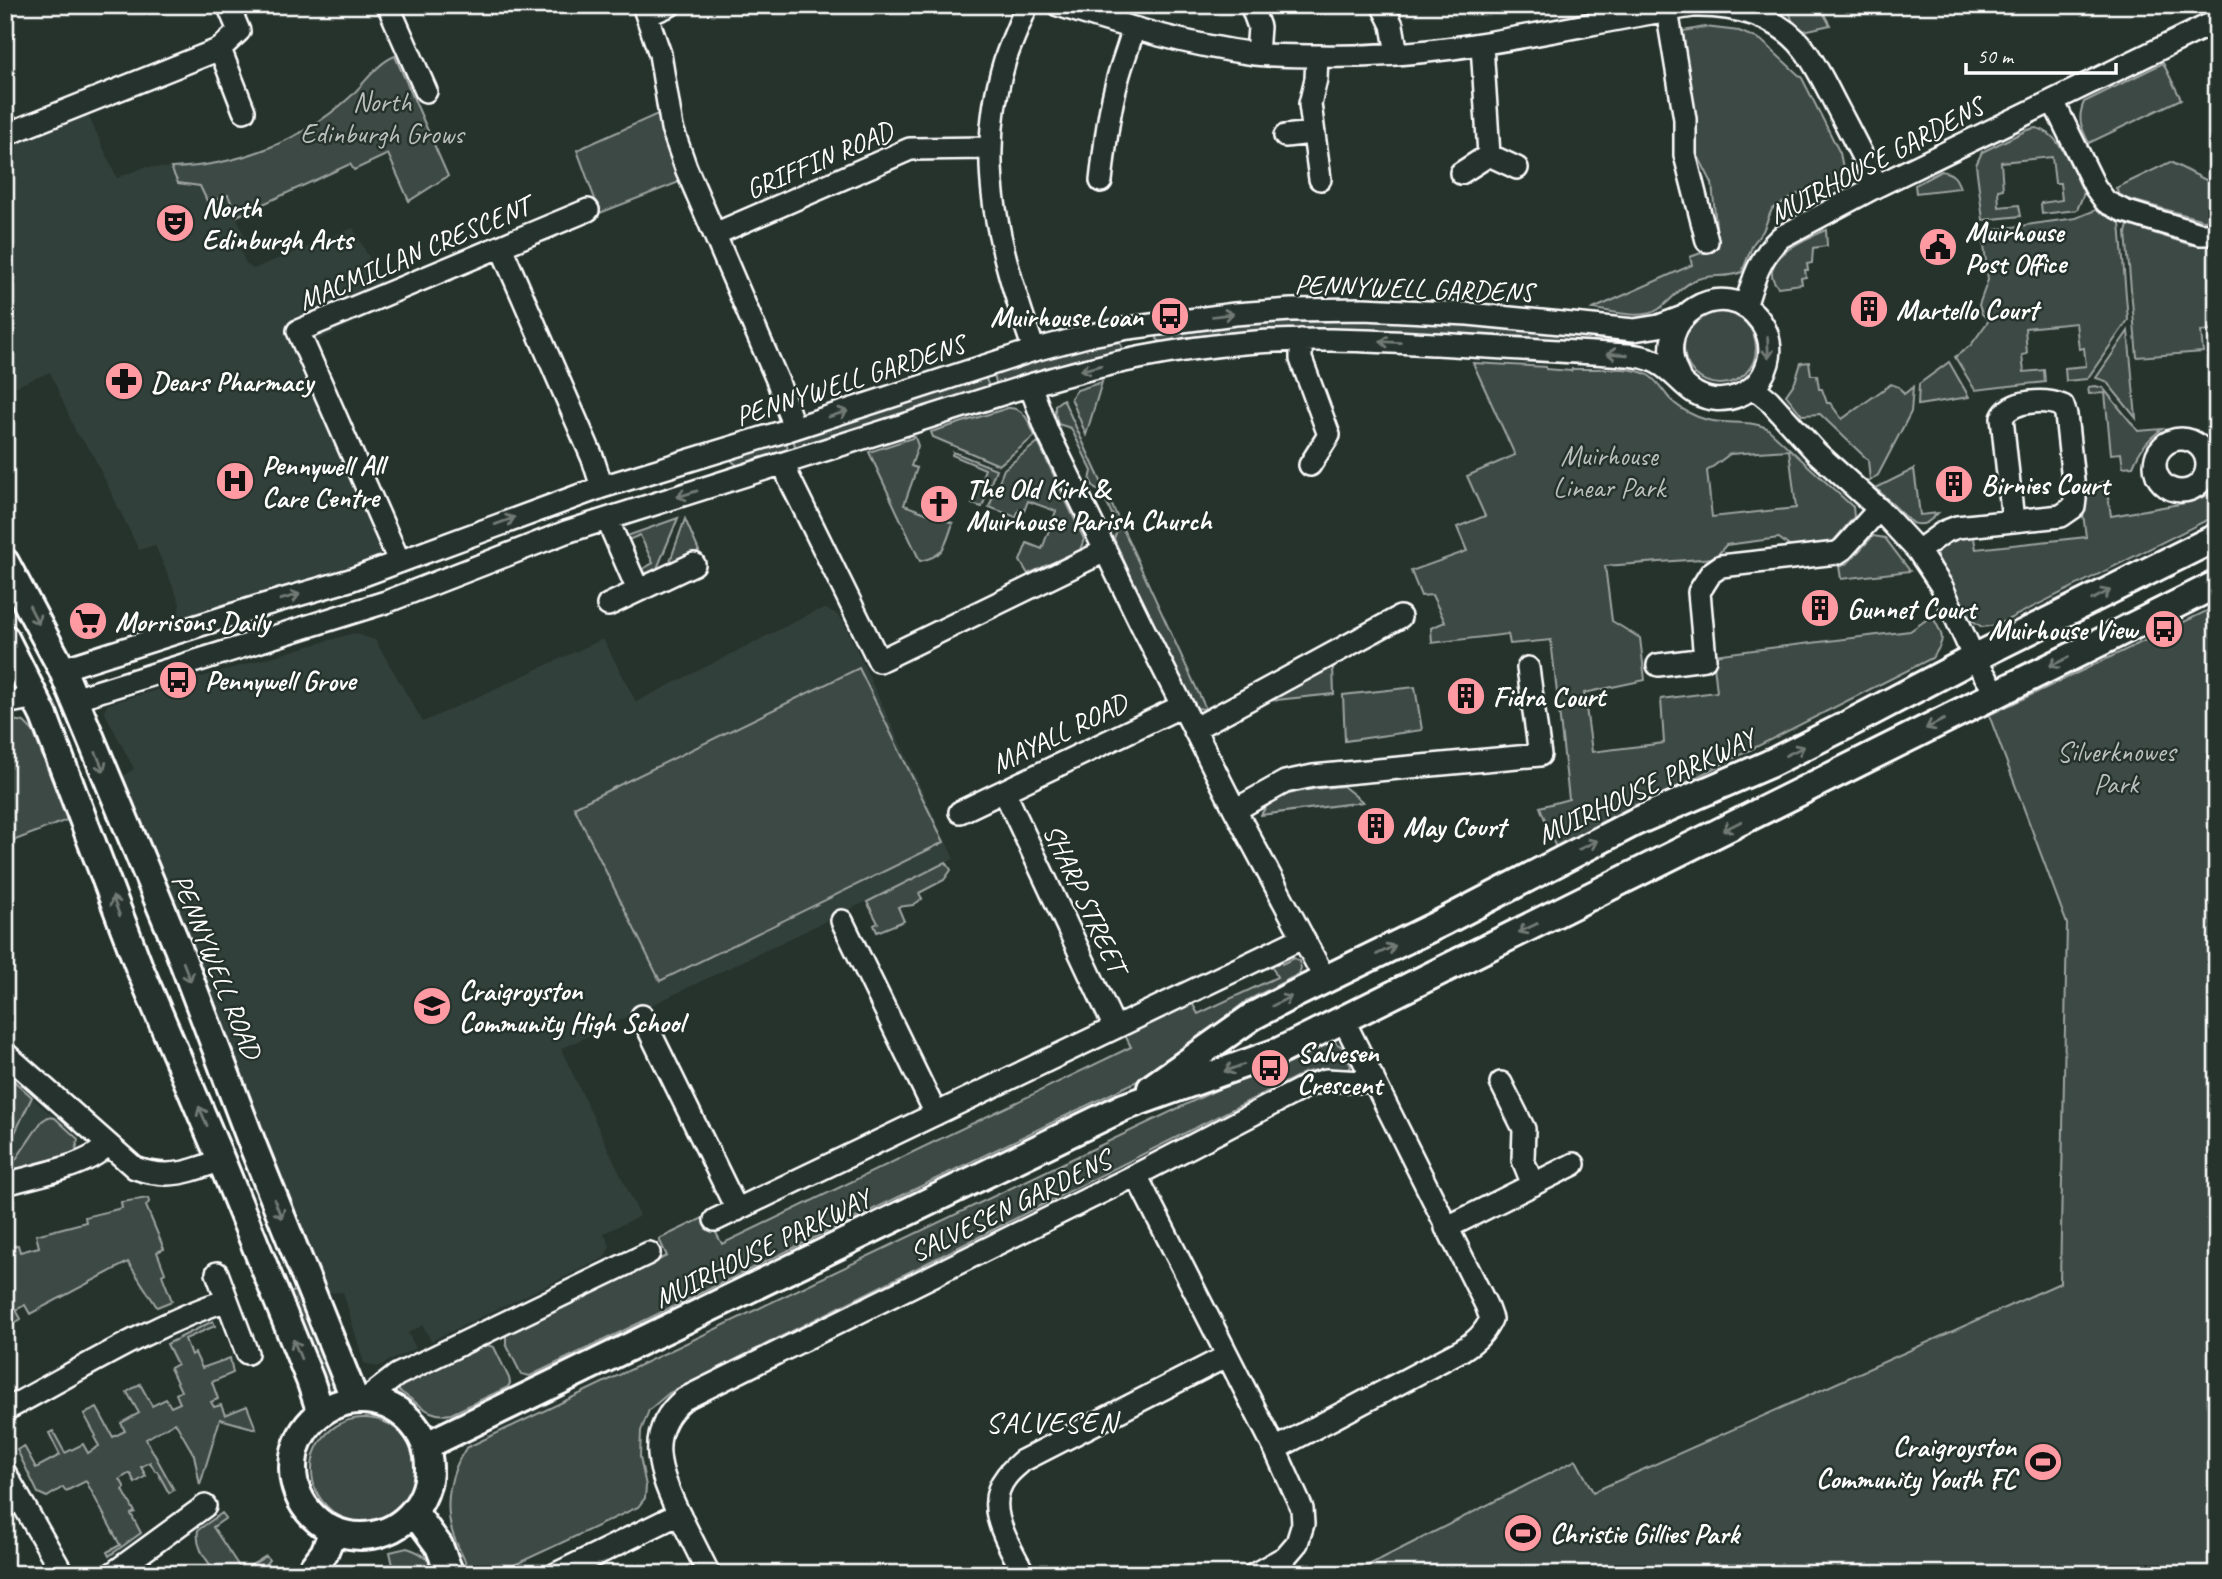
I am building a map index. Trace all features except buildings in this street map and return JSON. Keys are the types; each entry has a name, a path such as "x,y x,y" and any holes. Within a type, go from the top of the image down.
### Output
{"street":[{"path":"5,135 219,49 239,31 228,5"},
{"path":"388,5 426,91"},
{"path":"670,5 645,10 660,54 672,128 686,167 778,382 794,428"},
{"path":"1027,5 1005,59 994,103 990,148 991,187 996,221 1034,350"},
{"path":"1058,5 1133,29 1218,48 1257,54 1317,56 1397,54 1482,45 1667,10 1702,6 1732,9 1763,17 1804,48 1877,186"},
{"path":"1251,5 1259,27 1257,54"},
{"path":"1382,5 1392,25 1397,54"},
{"path":"1667,10 1685,118 1685,155 1707,241"},
{"name":"MUIRHOUSE GARDENS","path":"1745,307 1760,264 1768,249 1781,237 1877,186 2217,21"},
{"path":"1101,181 1107,123 1133,29"},
{"path":"1482,45 1489,155"},
{"path":"219,49 244,111"},
{"path":"1317,56 1316,79 1310,104 1320,179"},
{"path":"2053,101 2095,187 2106,202 2124,211 2200,234 2217,234"},
{"path":"1284,136 1312,133"},
{"name":"GRIFFIN ROAD","path":"715,234 910,149 990,148"},
{"path":"1489,155 1517,168"},
{"path":"1461,173 1489,155"},
{"name":"MACMILLAN CRESCENT","path":"399,562 298,331 589,210"},
{"path":"501,247 593,459 602,487"},
{"name":"PENNYWELL GARDENS","path":"62,669 350,580 602,487 1034,350 1129,328 1235,314 1363,309 1468,314 1634,330 1659,326 1684,317 1702,304 1712,301 1723,300 1745,307"},
{"path":"1745,307 1764,326 1769,344 1770,354 1765,372 1753,387 1769,400 1817,453 1879,509 1918,551 1942,587 1974,658 1996,693"},
{"path":"1679,377 1674,368 1671,346 1673,335 1684,317"},
{"path":"1129,328 1136,357"},
{"path":"1301,340 1301,359 1337,432 1310,465"},
{"name":"PENNYWELL GARDENS","path":"74,699 386,602 607,519 1030,385 1086,368 1136,357 1222,345 1301,340 1364,340 1646,358 1679,377 1697,393 1720,400 1743,394 1753,387"},
{"path":"1030,385 1047,430 1105,551 1235,810 1325,979"},
{"path":"1918,551 1944,532 1957,527 2060,516 2074,507 2066,415 2063,407 2055,403 2014,405 2006,410 2002,418 2012,521"},
{"path":"722,450 731,480"},
{"path":"785,464 789,478 879,661 1105,551"},
{"path":"1658,665 1705,659 1699,592 1711,573 1721,566 1837,553 1879,509"},
{"path":"607,519 638,590"},
{"name":"MUIRHOUSE PARKWAY","path":"1124,1107 1253,1016 1445,921 1635,822 1769,764 2212,539"},
{"name":"PENNYWELL ROAD","path":"5,562 62,669 178,948 253,1146 360,1400"},
{"path":"608,605 694,564"},
{"name":"MUIRHOUSE PARKWAY","path":"427,1445 1124,1107 1280,1051 2212,586"},
{"path":"1194,729 1400,617"},
{"path":"5,638 37,697 139,967 221,1160 321,1413"},
{"path":"1235,810 1285,782 1313,776 1540,755 1528,668"},
{"path":"37,697 47,681 62,669"},
{"path":"5,703 37,697 58,701 74,699"},
{"name":"MAYALL ROAD","path":"960,811 1182,706"},
{"name":"SHARP STREET","path":"1004,791 1115,1028"},
{"path":"842,921 936,1114"},
{"name":"MUIRHOUSE PARKWAY","path":"715,1220 1302,938"},
{"path":"642,1016 737,1210"},
{"path":"1275,1449 1462,1350 1485,1332 1490,1319 1486,1305 1343,1019"},
{"path":"5,1053 135,1168 152,1174 173,1175 221,1160"},
{"path":"1136,1175 1307,1086 1326,1080 1363,1082 1373,1078"},
{"path":"1501,1083 1524,1129 1523,1160 1534,1185"},
{"path":"5,1184 90,1159 107,1144"},
{"path":"1446,1228 1574,1164"},
{"name":"SALVESEN GARDENS","path":"709,1574 662,1475 659,1451 665,1423 674,1407 684,1399 1136,1175 1275,1449 1302,1509 1303,1524 1297,1543 1285,1557 1255,1574"},
{"name":"MUIRHOUSE PARKWAY","path":"360,1400 397,1375 649,1253"},
{"path":"217,1273 247,1353"},
{"path":"5,1410 187,1314 227,1300"},
{"path":"1024,1574 999,1525 999,1489 1006,1476 1022,1461 1227,1356"},
{"path":"360,1400 388,1405 408,1418 427,1445 430,1474 427,1488 414,1512 402,1524 380,1534 356,1537 333,1531 309,1513 293,1476 294,1455 301,1436 321,1413 333,1406 360,1400"},
{"path":"5,1473 63,1574"},
{"path":"112,1574 205,1506"},
{"path":"414,1512 439,1546 450,1574"},
{"path":"556,1574 679,1514"},
{"path":"307,1574 324,1553 333,1531"}],"shaded area":[{"path":"83,104 117,178 145,167 171,168 178,183 200,186 228,195 245,238 237,242 246,264 253,269 353,228 389,294 386,308 310,344 399,551 178,618 180,603 155,545 139,550 91,451 76,432 50,372 5,391 5,134"},
{"name":"Craigroyston Community High School","path":"826,609 843,621 954,859 561,1049 640,1216 604,1233 610,1246 604,1258 431,1341 423,1325 408,1333 416,1348 377,1367 364,1363 343,1292 328,1293 121,777 134,769 104,711 108,704 354,633 375,640 423,722 603,639 636,702 816,611"},
{"path":"5,1073 78,1139 76,1150 71,1154 5,1173"}],"green space":[{"path":"1787,5 1819,5 1830,25 1804,31 1793,23"},
{"path":"1705,27 1739,31 1761,40 1802,78 1840,153 1844,173 1837,189 1817,183 1772,209 1763,231 1753,244 1742,272 1693,281 1652,313 1636,315 1593,309 1692,265 1690,257 1718,247 1712,183 1695,150 1695,126 1683,31"},
{"name":"North Edinburgh Grows","path":"395,56 448,176 409,201 388,154 354,170 350,164 237,216 228,195 208,203 200,186 178,183 171,168 243,157 289,139 310,127 330,114 376,69"},
{"path":"2163,63 2181,99 2089,143 2081,123 2084,102"},
{"path":"662,112 687,179 600,213 577,150"},
{"path":"2036,128 2052,137 2071,164 2084,193 2077,210 2042,214 2041,203 2062,200 2060,183 2055,183 2052,157 2001,162 2003,189 1998,190 1999,207 2019,205 2021,216 1983,220 1976,165 1982,152"},
{"path":"2170,162 2208,181 2217,193 2217,219 2203,220 2128,199 2119,194 2116,188"},
{"path":"1941,171 1954,176 1960,188 1916,193 1915,185"},
{"path":"2098,209 2120,223 2128,320 2087,379 2066,381 2065,368 2086,366 2084,348 2079,349 2076,323 2025,328 2027,354 2022,355 2024,372 2044,370 2045,382 1975,390 1955,357 1971,345 1989,320 1982,314 1979,305 1988,280 1984,231 2076,218"},
{"path":"2128,225 2191,245 2217,245 2217,330 2201,331 2203,352 2137,357 2126,233"},
{"path":"1826,230 1827,246 1813,248 1812,263 1807,264 1806,277 1801,278 1802,284 1778,287 1772,277 1778,259 1796,244"},
{"path":"1727,312 1746,322 1754,334 1754,362 1746,374 1734,382 1713,384 1694,374 1686,362 1684,341 1694,322 1706,314"},
{"path":"1305,319 1420,322 1572,333 1610,337 1611,346 1318,329 1264,331 1163,343 1157,339 1158,334 1199,327"},
{"path":"2128,331 2136,418 2106,381 2096,378"},
{"path":"1119,341 1122,347 1120,351 1071,361 997,386 993,371 1057,353"},
{"path":"1809,362 1811,375 1817,375 1819,389 1822,389 1827,403 1830,403 1842,419 1891,384 1899,387 1904,394 1913,387 1911,412 1878,475 1870,481 1868,460 1820,414 1802,415 1786,395 1795,382 1801,363"},
{"path":"1949,362 1969,397 1918,405 1919,384"},
{"name":"Muirhouse Linear Park","path":"1473,363 1571,371 1631,370 1652,377 1673,402 1694,415 1716,422 1751,423 1767,428 1853,507 1854,517 1831,544 1793,549 1779,538 1726,545 1715,558 1605,566 1612,621 1640,638 1645,680 1584,693 1592,752 1664,743 1661,699 1717,692 1713,655 1910,631 1932,616 1941,633 1940,646 1932,658 1556,848 1540,807 1569,799 1551,640 1510,644 1508,634 1432,643 1431,628 1445,622 1432,595 1421,596 1411,571 1467,551 1457,527 1485,516 1467,476 1515,455","holes":["1789,450 1796,508 1712,517 1707,471 1730,454"]},
{"path":"984,374 990,389 796,449 792,436"},
{"path":"1102,382 1086,435 1071,398 1077,390"},
{"path":"2088,387 2103,388 2138,431 2162,429 2145,445 2133,466 2123,467 2121,453 2111,454 2105,393 2089,394"},
{"path":"1063,399 1206,709 1195,708 1189,703 1114,539 1118,527 1101,491 1095,489 1090,480 1092,471 1071,428 1058,424 1055,405"},
{"path":"1008,408 1022,413 1035,436 999,465 933,437 931,432"},
{"path":"915,437 918,446 911,466 917,468 904,505 953,523 943,549 935,556 920,561 869,452"},
{"path":"785,438 789,452 739,467 732,461 732,458"},
{"path":"1038,442 1084,539 1080,550 1028,574 1020,561 1027,543 1042,549 1056,511 1028,501 1024,511 1019,510 1016,517 989,507 1004,469"},
{"path":"953,452 996,469 982,507 972,504 985,469 952,455"},
{"path":"1914,469 1920,515 1938,513 1923,524 1912,523 1876,488"},
{"path":"2106,481 2111,516 2191,502 2217,491 2217,515 1997,625 1982,627 1970,619 1935,552 1939,547 1951,538 1973,533 1976,549 2086,537 2080,489"},
{"path":"678,518 656,571 648,574 643,572 641,570 653,563 640,535 626,541 624,537"},
{"path":"685,519 699,551 668,567"},
{"path":"1873,536 1885,538 1910,571 1841,579 1839,566 1848,563"},
{"name":"Silverknowes Park","path":"2217,606 2217,1574 1351,1574 1576,1460 1593,1492 2060,1283 2067,924 1989,715"},
{"path":"1333,667 1334,694 1266,701 1326,668"},
{"path":"859,668 944,842 660,981 574,807"},
{"path":"1415,687 1422,730 1345,741 1343,695"},
{"path":"12,720 24,722 33,731 67,820 5,844 5,725"},
{"path":"1343,786 1363,802 1261,815 1267,806 1285,795"},
{"path":"946,862 951,870 944,880 919,893 922,899 913,905 898,907 904,921 877,932 874,925 878,923 867,902"},
{"path":"1294,958 1299,961 1299,974 1246,1001 1156,1072 530,1376 521,1374 506,1344 506,1335 667,1256 659,1239 707,1216 722,1244 1131,1047 1124,1033 1191,1001 1198,1014 1277,977 1271,964 1279,959 1282,964"},
{"path":"1333,1041 1342,1047 1351,1066 1348,1072 1329,1068 1306,1072 669,1393 649,1410 641,1431 640,1457 646,1486 645,1498 638,1507 495,1574 476,1574 470,1571 454,1536 449,1510 452,1477 466,1448 1315,1043"},
{"path":"5,1073 32,1097 12,1139 5,1111"},
{"path":"48,1117 55,1118 78,1139 76,1150 71,1154 11,1171 10,1168 42,1121"},
{"path":"148,1198 146,1206 164,1249 157,1252 172,1301 157,1307 128,1262 30,1314 25,1305 16,1310 21,1319 5,1329 5,1248 18,1245 20,1252 39,1247 36,1235 86,1222 85,1217 122,1208 121,1202"},
{"path":"299,1290 337,1391 333,1395 329,1395 288,1293"},
{"path":"213,1321 215,1326 185,1339 191,1355 195,1353 202,1368 230,1358 233,1373 212,1382 218,1399 211,1402 214,1407 221,1405 225,1415 247,1406 256,1429 220,1419 200,1485 194,1455 175,1422 146,1439 174,1490 169,1493 150,1462 141,1467 146,1476 135,1483 130,1473 120,1479 135,1512 131,1514 141,1533 109,1556 107,1552 120,1545 86,1481 66,1491 63,1487 47,1497 38,1493 17,1450 24,1446 36,1468 60,1455 49,1433 53,1431 65,1453 83,1444 88,1453 99,1446 84,1414 97,1408 113,1437 125,1431 121,1423 139,1413 127,1392 140,1384 152,1406 166,1399 171,1407 180,1403 176,1394 181,1391 170,1368 177,1364 167,1344"},
{"path":"483,1344 494,1347 509,1378 508,1387 451,1414 443,1415 430,1412 399,1391 399,1384"},
{"path":"364,1418 384,1422 401,1433 412,1450 416,1470 412,1490 401,1507 384,1518 364,1522 344,1518 327,1507 316,1490 312,1470 316,1450 327,1433 344,1422"},
{"path":"222,1513 226,1518 213,1527 242,1571 266,1556 269,1560 257,1574 217,1574 203,1554 198,1543 198,1530"},
{"path":"407,1548 425,1557 436,1574 395,1574 390,1552"}],"place":[{"name":"North Edinburgh Arts","path":"175,223"},
{"name":"Muirhouse Post Office","path":"1938,247"},
{"name":"Martello Court","path":"1869,309"},
{"name":"Muirhouse Loan","path":"1170,316"},
{"name":"Dears Pharmacy","path":"124,381"},
{"name":"Pennywell All Care Centre","path":"235,481"},
{"name":"Birnies Court","path":"1954,484"},
{"name":"The Old Kirk & Muirhouse Parish Church","path":"939,504"},
{"name":"Gunnet Court","path":"1820,608"},
{"name":"Morrisons Daily","path":"88,621"},
{"name":"Muirhouse View","path":"2164,629"},
{"name":"Pennywell Grove","path":"178,680"},
{"name":"Fidra Court","path":"1466,696"},
{"name":"May Court","path":"1376,826"},
{"name":"Craigroyston Community High School","path":"432,1006"},
{"name":"Salvesen Crescent","path":"1270,1068"},
{"name":"Craigroyston Community Youth FC","path":"2043,1462"},
{"name":"Christie Gillies Park","path":"1523,1533"}],"district":[{"name":"SALVESEN","path":"1052,1422"}]}
